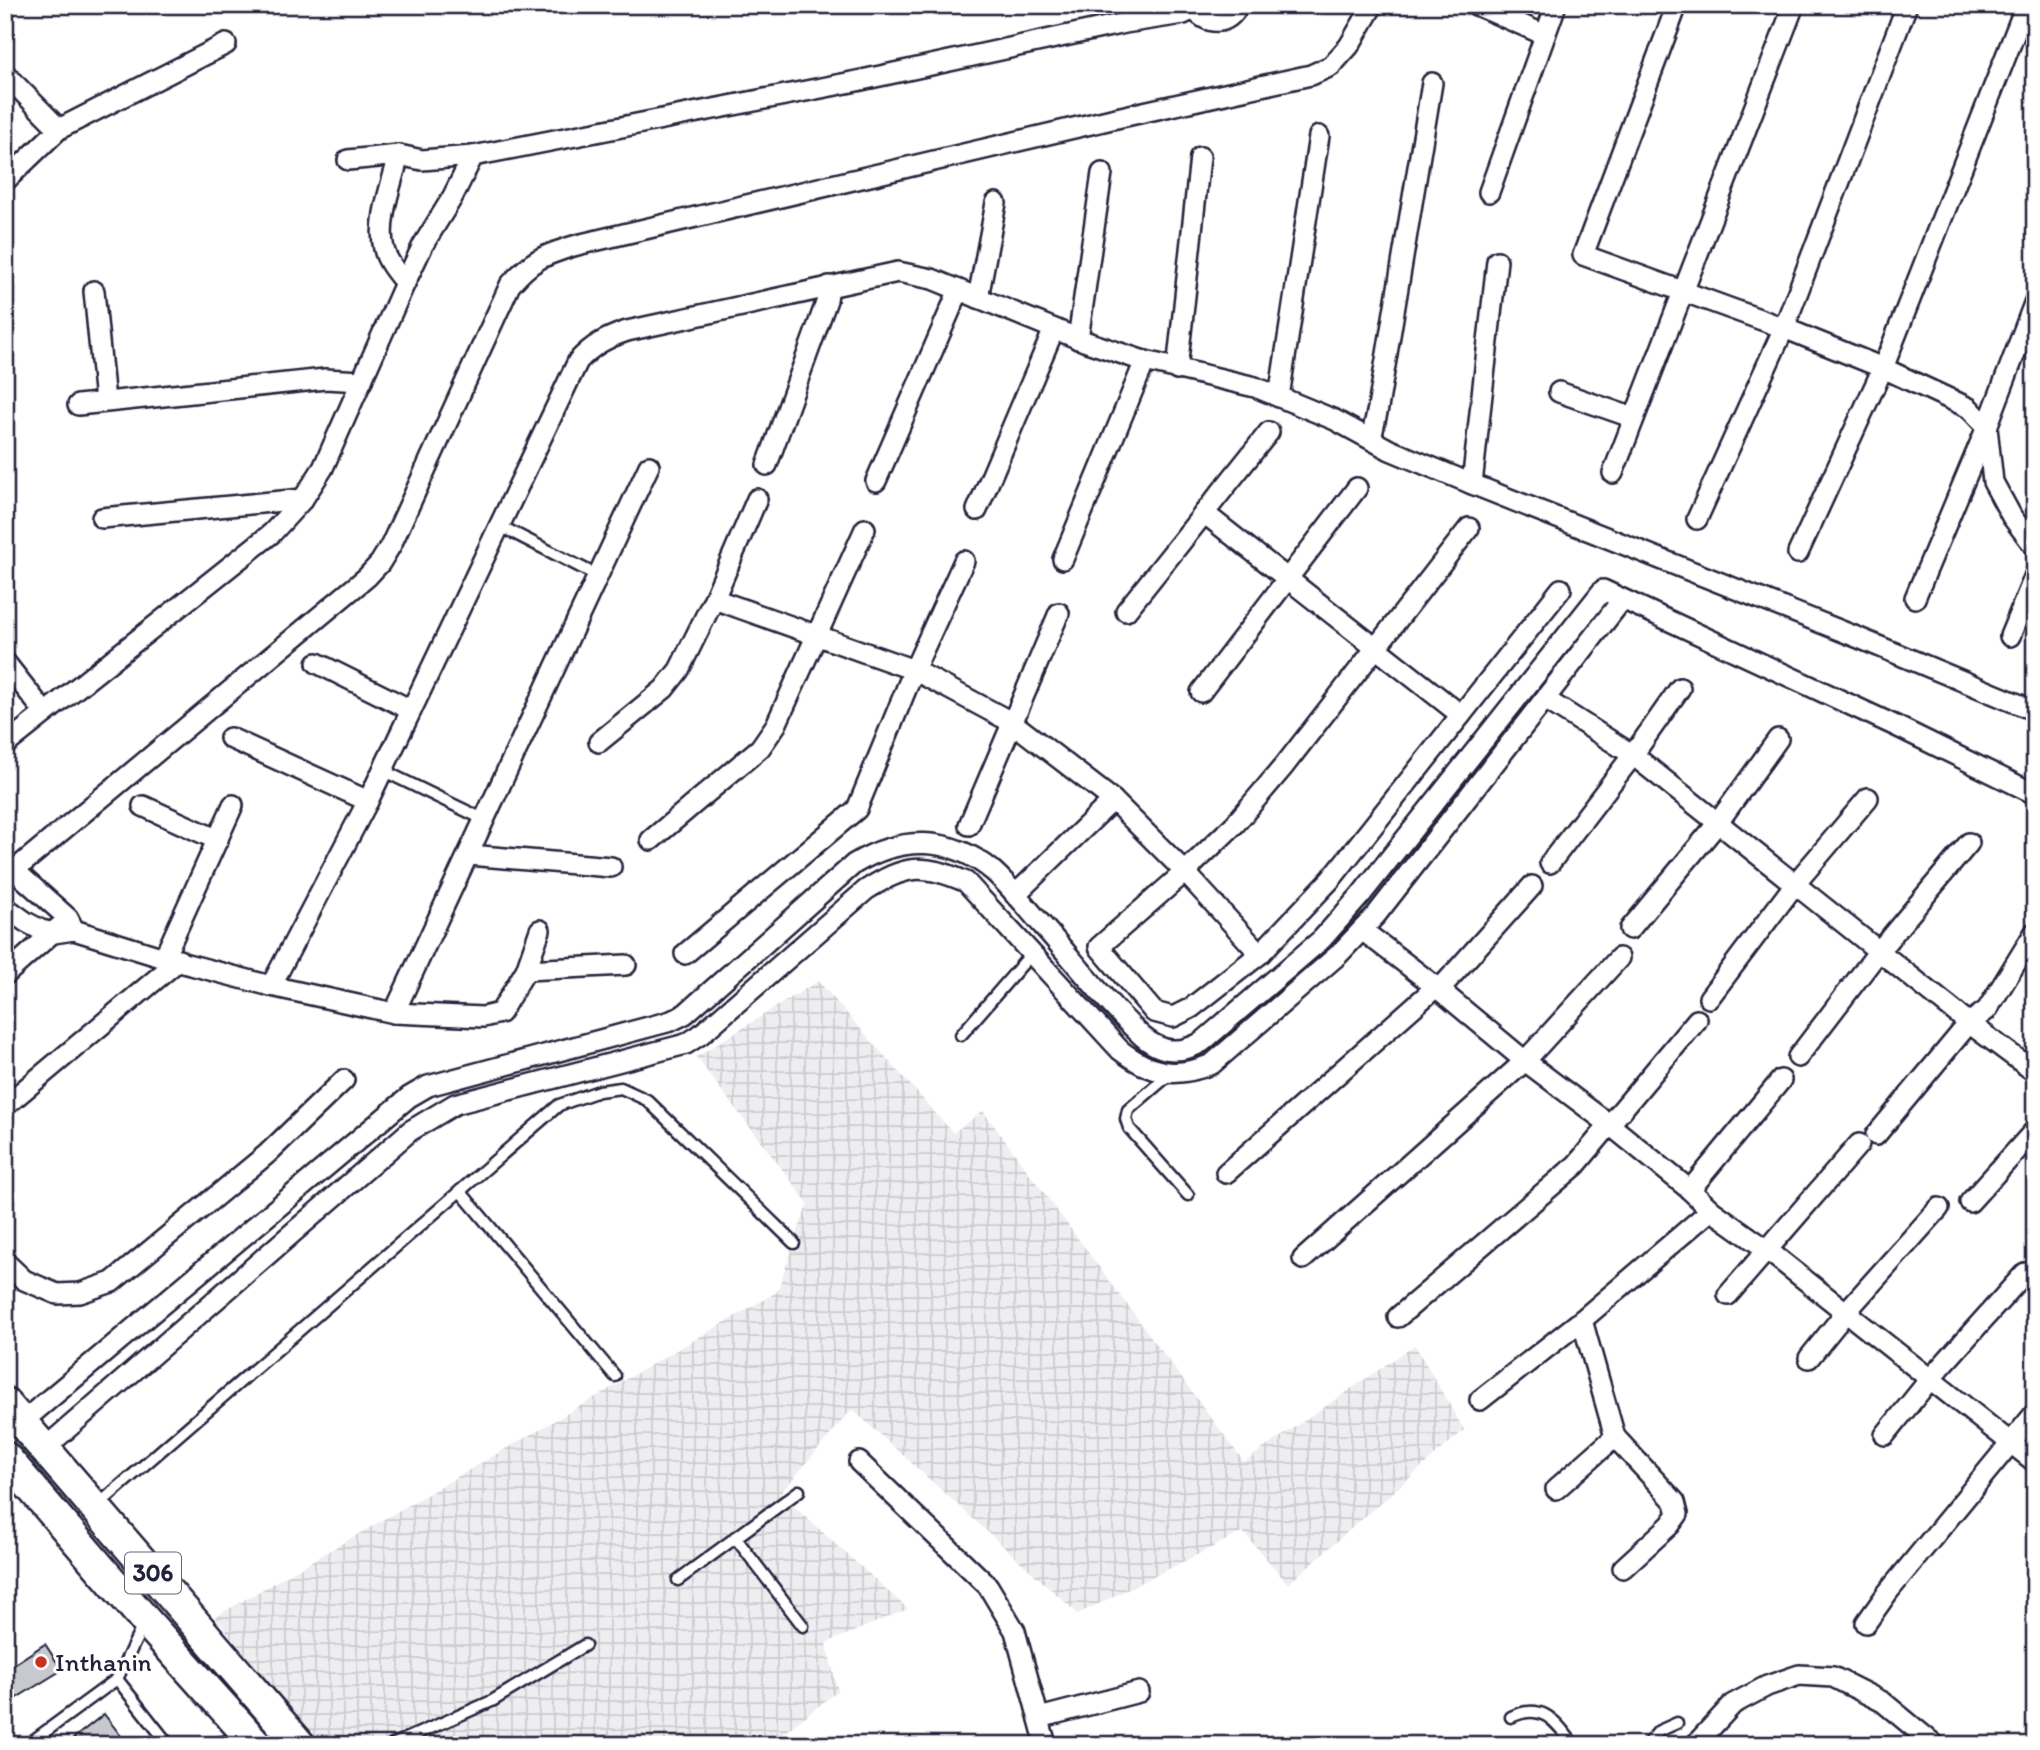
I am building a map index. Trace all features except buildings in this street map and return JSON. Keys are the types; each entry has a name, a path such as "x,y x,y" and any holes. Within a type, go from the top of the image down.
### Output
{"main road":[{"name":"306","path":"14,1412 300,1745"},
{"name":"306","path":"9,1467 253,1740"}],"street":[{"path":"348,160 399,155 422,160 473,156 857,81 1184,9 1194,9 1206,20 1223,21 1231,16 1238,5"},
{"path":"540,930 526,971 500,1013 483,1017 394,1013 271,986 172,959 71,924 10,874 367,577 380,563 397,533 510,285 526,267 546,254 1112,119 1311,75 1331,66 1349,46 1373,5"},
{"path":"1476,5 1545,35"},
{"path":"1489,192 1556,5"},
{"path":"1677,5 1583,255 1784,328 1883,368 1969,408 1987,426 1993,482 2012,517 2035,547"},
{"path":"1613,473 1794,5"},
{"path":"1698,519 1784,328 1906,5"},
{"path":"1798,553 1883,368 2026,5"},
{"path":"5,181 59,130 226,44"},
{"path":"5,74 59,130"},
{"path":"1371,439 1432,82"},
{"path":"1279,397 1319,136"},
{"path":"399,155 382,231 384,250 391,265 405,283"},
{"path":"5,745 272,533 303,499 323,468 423,245 452,198 473,156"},
{"path":"1177,370 1200,157"},
{"path":"1077,339 1102,173"},
{"path":"978,298 996,203"},
{"path":"1472,484 1497,261"},
{"path":"271,986 368,801 578,361 593,346 627,331 898,272 932,279 1077,339 1177,370 1232,380 1279,397 1472,484 2035,711"},
{"path":"767,465 827,300 829,286"},
{"path":"876,481 959,290"},
{"path":"94,291 105,401"},
{"path":"1915,597 1987,426 2035,301"},
{"path":"976,510 1054,329"},
{"path":"1063,559 1145,361"},
{"path":"78,405 325,379 362,381"},
{"path":"1559,392 1634,418"},
{"path":"1126,611 1269,432"},
{"path":"394,1013 649,466"},
{"path":"1201,692 1357,488"},
{"path":"102,518 303,499"},
{"path":"599,742 664,689 679,670 714,599 757,499"},
{"path":"1204,513 1461,715"},
{"path":"1469,528 1235,824 1185,873 1099,947 1154,1012 1173,1017 1191,1008 1260,954 1331,879 1561,589"},
{"path":"651,840 760,748 776,726 864,529"},
{"path":"685,954 857,808 914,670 964,561"},
{"path":"2010,636 2035,575"},
{"path":"14,1412 409,1097 428,1086 671,1021 685,1014 854,864 872,853 892,846 915,843 952,848 979,861 993,871 1143,1037 1163,1049 1188,1050 1202,1042 1322,939 1360,896 1603,590 2035,793"},
{"path":"714,599 914,670 1013,723 1113,800 1260,954"},
{"path":"45,1448 410,1131 429,1118 455,1104 686,1044 700,1035 866,890 892,873 918,869 943,872 966,882 1120,1050 1138,1064 1171,1073 1196,1070 1212,1064 1338,955 1362,930 1622,600"},
{"path":"969,825 1059,613"},
{"path":"5,662 45,713"},
{"path":"317,663 411,710"},
{"path":"1550,863 1633,755 1680,688"},
{"path":"1545,699 1633,755 1969,1023 2035,1072"},
{"path":"230,738 368,801"},
{"path":"1630,929 1717,824 1778,738"},
{"path":"1709,998 1795,884 1868,798"},
{"path":"1015,895 1113,800"},
{"path":"5,1106 172,959 233,805"},
{"path":"144,806 218,840"},
{"path":"1798,1056 1969,843"},
{"path":"469,855 611,867"},
{"path":"1226,1173 1437,989 1531,886"},
{"path":"5,907 33,927 54,933"},
{"path":"5,975 54,933 71,924"},
{"path":"1362,930 1525,1061 1610,1125 1711,1210 1766,1249 2035,1462"},
{"path":"1728,1295 1969,1023 1987,1010 2035,932"},
{"path":"1303,1259 1525,1061 1619,958"},
{"path":"526,971 626,965"},
{"path":"1398,1317 1576,1164 1697,1020"},
{"path":"5,1262 24,1280 57,1294 80,1293 112,1282 267,1154 344,1080"},
{"path":"1690,1190 1781,1080"},
{"path":"1970,1202 2035,1130"},
{"path":"1809,1358 1846,1312 1939,1208"},
{"path":"1480,1400 1582,1320 1711,1210"},
{"path":"1885,1435 1930,1379 2025,1273"},
{"path":"1582,1320 1615,1437 1675,1502 1678,1514 1623,1568"},
{"path":"1866,1623 1888,1592 2035,1413"},
{"path":"1556,1489 1615,1437"},
{"path":"859,1462 988,1586 1015,1631 1046,1745"},
{"path":"1695,1745 1733,1704 1767,1686 1799,1675 1833,1677 1883,1702 1935,1745"},
{"path":"1039,1718 1139,1692"}],"lane":[{"path":"500,526 598,576"},
{"path":"383,770 485,821"},
{"path":"961,1035 1032,953"},
{"path":"1171,1073 1128,1110 1126,1119 1129,1128 1188,1195"},
{"path":"96,1507 559,1105 599,1091 621,1088 647,1100 794,1243"},
{"path":"460,1191 615,1376"},
{"path":"678,1580 799,1491"},
{"path":"735,1537 803,1626"},
{"path":"27,1745 117,1679 145,1620"},
{"path":"392,1745 492,1701 584,1645"},
{"path":"117,1679 169,1745"},
{"path":"1511,1717 1526,1710 1541,1713 1555,1722 1574,1745"},
{"path":"1647,1745 1659,1731 1677,1723"},
{"path":"208,1745 253,1740"}],"shaded area":[{"path":"818,981 953,1133 983,1111 1244,1462 1415,1345 1464,1430 1288,1584 1243,1532 1078,1614 852,1409 780,1494 908,1609 826,1643 838,1691 768,1745 319,1745 215,1617 777,1292 808,1203 696,1057"}],"place":[{"name":"Inthanin","path":"41,1662"}]}
